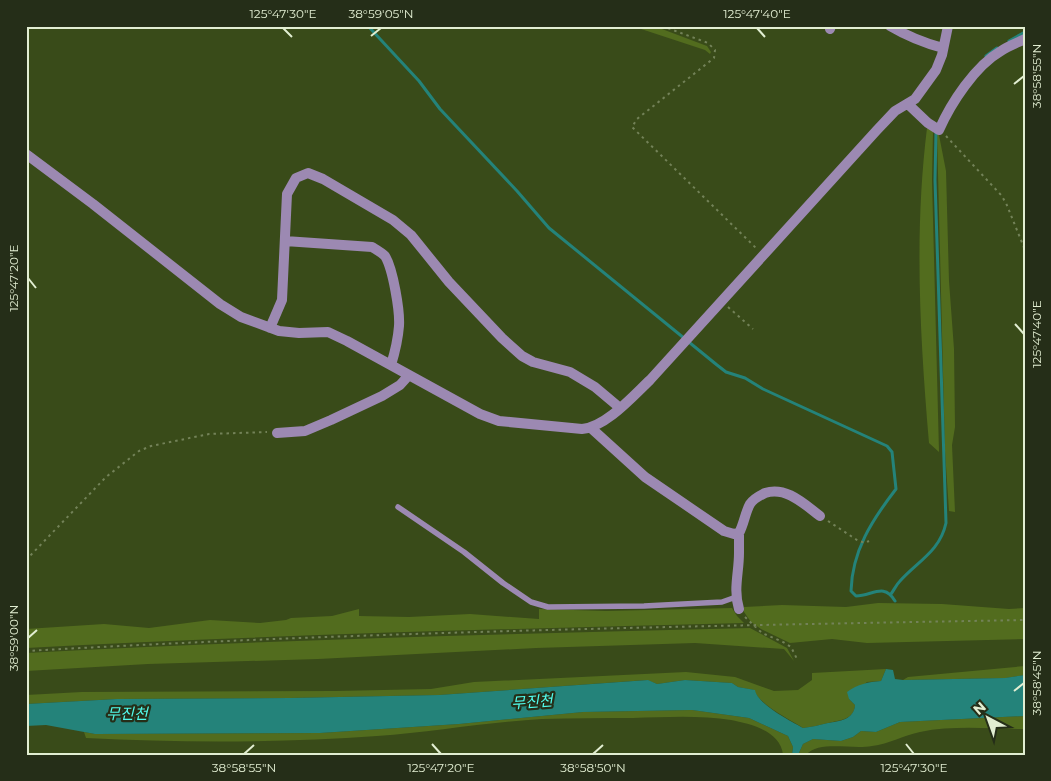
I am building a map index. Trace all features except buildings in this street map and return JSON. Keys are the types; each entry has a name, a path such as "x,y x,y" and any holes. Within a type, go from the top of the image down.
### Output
{"street":[{"path":"890,26 909,38 943,48"},
{"path":"26,154 220,304 241,317 279,331 299,333 328,332 480,414 499,421 582,429 590,428 620,408 650,380 876,130 895,111 915,99 936,70 948,26"},
{"path":"908,104 916,113 936,128 959,94 986,62 1000,51 1025,38"},
{"path":"270,328 282,300 287,194 296,178 308,173 323,179 393,220 411,235 449,282 502,338 522,356 533,362 570,372 595,387 620,408"},
{"path":"285,241 372,247 384,255 391,271 399,324 391,365"},
{"path":"277,433 305,431 331,420 382,396 400,385 409,375"},
{"path":"590,428 662,490 724,531 734,534 739,533"},
{"path":"739,609 736,598 736,580 739,533 750,504 756,497 770,492 781,491 796,498 820,516"}],"lane":[{"path":"398,507 464,552 503,583 531,602 548,607 644,606 722,602 736,598"}],"path":[{"path":"662,26 708,43 715,50 714,58 637,119 632,127 764,256"},
{"path":"936,128 1001,195 1025,250"},
{"path":"722,302 753,329"},
{"path":"26,560 106,477 139,451 151,446 209,434 277,433"},
{"path":"820,516 857,540 865,543 869,541"},
{"path":"739,609 752,625 762,633 791,647 797,659"},
{"path":"26,651 177,642 752,625 1025,620"}],"green space":[{"path":"632,26 654,26 707,46 711,52 710,54 705,50"},
{"path":"927,128 933,131 932,180 939,452 929,443 921,325 921,207"},
{"path":"937,134 939,135 946,171 949,281 954,349 955,427 952,445 955,512 949,511 945,451"},
{"path":"878,603 942,604 1009,609 1025,608 1025,639 867,643 832,639 790,643 761,629 751,622 744,612 744,607 782,605 846,607"},
{"path":"732,608 744,623 295,636 26,648 26,629 104,624 149,628 210,620 260,623 291,618 332,616 359,609 359,616 409,617 470,614 539,619 539,609 606,611"},
{"path":"750,628 787,648 794,661 784,649 695,643 536,648 318,659 148,664 26,671 26,653 297,641"},
{"path":"1025,666 1025,675 1006,678 903,680 908,677"},
{"path":"886,669 881,681 867,682 849,699 855,705 852,714 842,720 803,728 768,706 754,690 738,687 732,683 685,680 657,684 647,680 439,695 117,699 26,704 26,695 82,692 431,689 474,682 686,672 735,677 774,691 798,690 812,680 812,673"},
{"path":"692,710 749,718 788,736 793,747 792,755 783,755 777,740 764,730 731,720 695,717 542,719 377,736 268,741 158,741 86,738 84,732 95,734 320,733 459,724 583,712"},
{"path":"1025,716 1025,729 959,728 933,730 914,733 878,745 819,748 812,750 806,755 798,755 803,744 813,739 841,741 853,737 861,731 876,732 900,722"}],"water":[{"name":"무진천","path":"886,669 893,670 895,679 903,680 1005,678 1025,675 1025,716 900,722 876,732 861,731 853,737 841,741 813,739 803,744 798,755 792,755 793,747 788,736 749,718 692,710 583,712 459,724 320,733 95,734 46,725 26,726 26,704 117,699 439,695 648,680 657,684 685,680 732,683 738,687 755,690 757,695 768,706 803,728 849,717 855,705 849,699 847,692 863,684 881,681"}],"waterway":[{"path":"368,26 419,81 440,109 549,228 717,365 726,372 745,378 763,389 887,446 892,452 896,489 871,524 859,549 852,576 851,591 856,596 877,591 887,592 895,601"},
{"path":"1009,41 1025,32"},
{"path":"986,56 997,48"},
{"path":"891,594 897,584 934,548 943,533 946,523 935,180 936,131"}]}
